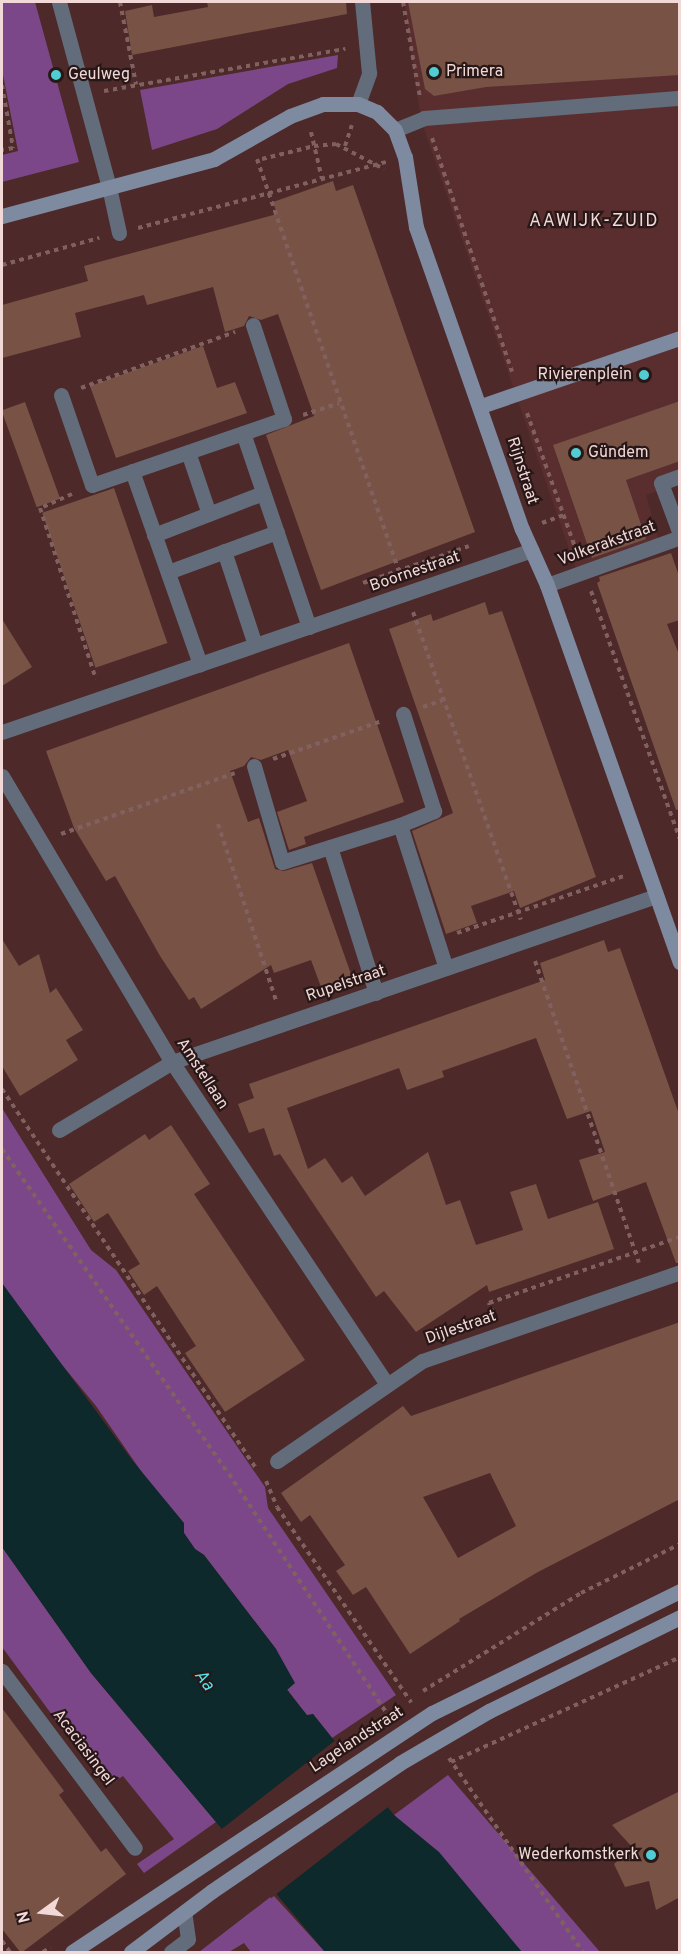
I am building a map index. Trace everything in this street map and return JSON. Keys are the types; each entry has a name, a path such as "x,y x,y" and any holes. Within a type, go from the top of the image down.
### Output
{"street":[{"path":"59,2 86,96 119,233"},
{"path":"358,104 369,73 362,2"},
{"path":"2,216 214,159 323,104 358,104 377,112 395,129 424,118 680,98"},
{"name":"Rijnstraat","path":"395,129 405,157 416,227 532,550 548,585 680,962"},
{"path":"61,395 92,485 284,419 253,325"},
{"path":"481,406 519,391 680,338"},
{"path":"243,433 309,627"},
{"path":"188,452 210,514"},
{"path":"132,471 200,664"},
{"path":"680,476 661,483 680,536"},
{"path":"154,535 263,493"},
{"path":"168,572 277,532"},
{"name":"Volkerakstraat","path":"548,585 680,536"},
{"name":"Boornestraat","path":"2,732 532,550"},
{"path":"224,551 255,645"},
{"path":"254,766 282,862 400,825 434,811 403,714"},
{"name":"Amstellaan","path":"2,776 172,1062 386,1383"},
{"path":"400,825 446,968"},
{"path":"330,847 375,993"},
{"name":"Rupelstraat","path":"59,1130 172,1062 656,896"},
{"name":"Dijlestraat","path":"277,1461 386,1383 422,1361 680,1272"},
{"name":"Lagelandstraat","path":"72,1953 385,1741 619,1618 680,1591"},
{"path":"131,1953 212,1891 400,1763 436,1741 627,1640 680,1617"},
{"name":"Acaciasingel","path":"2,1671 135,1848"},
{"path":"171,1953 188,1939 184,1912"}],"path":[{"path":"120,2 136,84"},
{"path":"404,2 424,118 519,391 680,839"},
{"path":"86,96 136,84 367,46"},
{"path":"2,86 13,148 2,150"},
{"path":"306,111 322,179"},
{"path":"251,140 266,194 646,1283"},
{"path":"214,159 257,160 314,146 345,146 409,186"},
{"path":"2,264 405,157 435,146"},
{"path":"61,395 253,325"},
{"path":"284,419 339,403"},
{"path":"92,485 40,508 102,696"},
{"path":"218,824 284,1024"},
{"path":"437,940 646,868"},
{"path":"2,1089 258,1472"},
{"path":"2,1149 229,1474 387,1714"},
{"path":"501,1334 489,1303 680,1237"},
{"path":"264,1478 277,1507 423,1719"},
{"path":"402,1705 581,1593 680,1544"},
{"path":"442,1766 680,1657"},
{"path":"380,1719 394,1709"},
{"path":"436,1741 583,1953"},
{"path":"2,1941 10,1953"}],"shaded area":[{"path":"2,2 35,2 79,162 2,182 2,155 18,151 2,70"},
{"name":"Rivierenplein","path":"404,2 679,2 680,483 646,495 659,541 577,572 421,120"},
{"path":"338,55 337,68 288,84 217,129 152,150 140,90"},
{"path":"2,1108 91,1250 116,1270 265,1487 268,1508 396,1695 332,1738 313,1714 307,1716 287,1689 276,1649 204,1555 195,1549 96,1406 39,1337 2,1283"},
{"path":"2,1547 91,1673 216,1822 144,1873 137,1864 174,1839 123,1776 106,1788 2,1647"},
{"path":"448,1775 600,1952 522,1952 394,1815"},
{"path":"273,1895 325,1952 251,1952 244,1943 229,1952 199,1952"}],"water":[{"name":"Aa","path":"2,1283 132,1460 184,1523 184,1533 195,1549 204,1555 276,1649 295,1683 287,1690 307,1715 313,1714 394,1815 439,1852 522,1952 325,1952 91,1673 2,1547"}],"pier":[{"path":"337,1739 389,1806 271,1898 219,1831"}],"building":[{"path":"207,2 346,2 347,14 132,55 125,11 152,5 154,17 208,7"},
{"path":"408,2 678,2 680,75 486,87 434,96 425,89"},
{"path":"333,181 336,191 353,185 475,532 321,590 266,435 314,416 278,314 261,320 249,316 244,326 225,332 213,287 147,305 144,295 75,313 81,337 2,358 2,305 88,281 84,266 277,214 273,202"},
{"path":"203,346 217,388 235,382 247,413 116,458 90,386"},
{"path":"680,401 680,461 626,480 646,539 592,558 553,445"},
{"path":"25,402 60,499 37,507 2,412"},
{"path":"114,488 167,643 96,668 42,513"},
{"path":"671,553 680,579 680,620 667,624 680,657 680,809 676,810 597,583 600,581 599,577"},
{"path":"485,602 489,615 502,611 596,877 520,908 514,891 471,906 477,923 446,934 412,831 453,813 389,629 431,614 433,621"},
{"path":"2,619 32,667 2,686"},
{"path":"349,643 404,802 304,837 306,844 289,850 277,812 307,801 288,750 261,760 251,757 244,766 230,771 248,822 259,818 275,869 284,871 312,863 352,977 321,987 311,960 274,973 271,965 201,1009 194,997 189,1000 160,956 115,876 106,881 74,828 46,751"},
{"path":"2,939 19,966 39,954 50,993 56,988 83,1030 66,1040 78,1060 20,1096 2,1066"},
{"path":"604,940 608,952 620,948 680,1117 680,1263 676,1263 646,1182 593,1201 579,1160 605,1152 591,1111 567,1119 536,1038 442,1071 444,1077 407,1090 399,1068 287,1108 308,1169 325,1158 342,1183 352,1176 365,1196 428,1152 446,1205 460,1200 476,1245 523,1230 510,1192 536,1184 548,1219 598,1202 614,1249 489,1292 487,1285 416,1332 384,1291 376,1297 280,1154 274,1156 264,1128 249,1133 238,1104 254,1098 249,1084 545,980 540,963"},
{"path":"171,1125 210,1184 194,1194 305,1360 225,1412 185,1353 196,1346 157,1286 144,1295 128,1271 140,1264 108,1213 94,1222 69,1184 145,1134 149,1140"},
{"path":"680,1322 680,1499 538,1572 459,1619 460,1621 410,1654 366,1587 353,1595 336,1571 345,1565 310,1515 301,1522 281,1493 403,1406 411,1416","holes":["490,1473 516,1526 458,1558 423,1497"]},
{"path":"2,1708 64,1791 59,1795 101,1852 106,1848 126,1874 21,1953 2,1929"},
{"name":"Wederkomstkerk","path":"680,1791 680,1897 656,1910 649,1881 625,1887 614,1864 632,1847 612,1825"}],"place":[{"name":"Primera","path":"434,72"},
{"name":"Geulweg","path":"56,75"},
{"name":"Rivierenplein","path":"644,375"},
{"name":"Gündem","path":"576,453"},
{"name":"Wederkomstkerk","path":"651,1855"}],"district":[{"name":"AAWIJK-ZUID","path":"594,222"}]}
